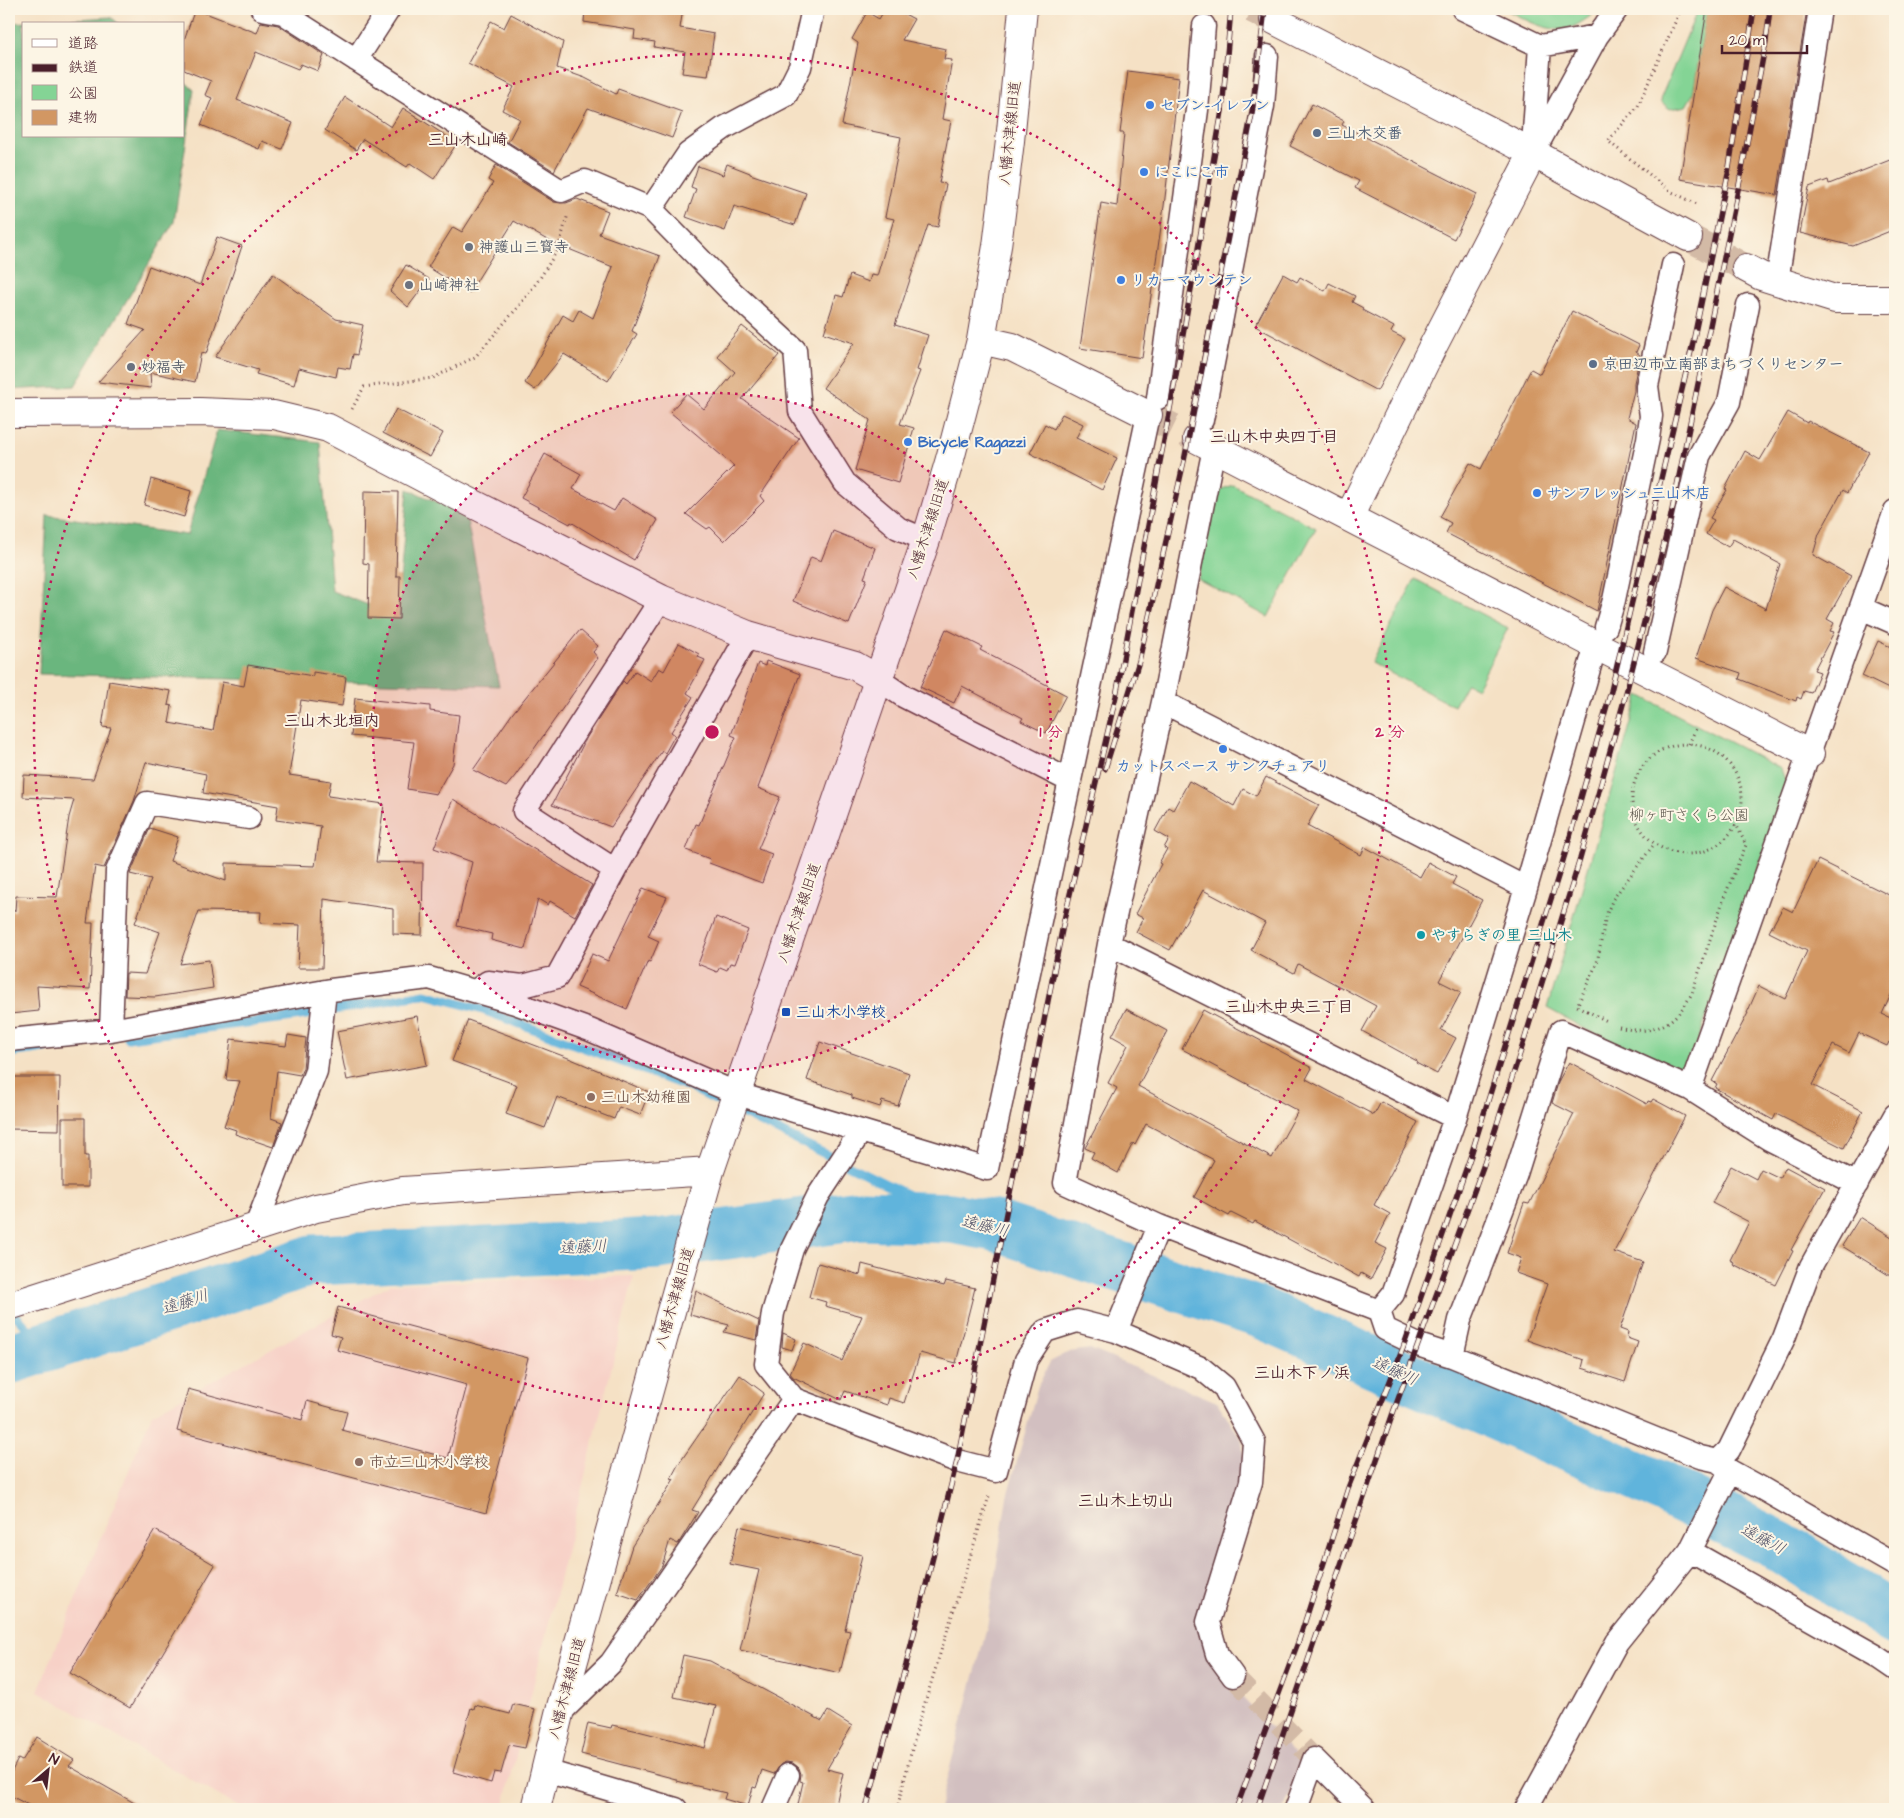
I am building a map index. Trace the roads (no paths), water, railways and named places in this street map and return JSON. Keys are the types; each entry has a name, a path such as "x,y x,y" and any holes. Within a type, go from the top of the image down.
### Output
{"street":[{"path":"262,9 283,13 561,191 585,181 651,209 732,292 795,350 800,411 845,483 898,528 926,540"},
{"path":"356,60 389,9"},
{"path":"651,209 688,154 724,128 786,95 800,67 813,9"},
{"name":"八幡木津線旧道","path":"536,1809 559,1714 710,1171 738,1094 926,540 950,459 981,340 998,237 1023,9"},
{"path":"1463,9 1540,46 1598,36"},
{"path":"1349,518 1430,352 1533,153 1598,36 1616,9"},
{"path":"1777,281 1820,9"},
{"path":"1274,20 1533,153 1688,237"},
{"path":"9,1040 111,1030 324,991 429,978 514,1003 590,1030 738,1094 987,1169 1153,406 1197,110 1204,26"},
{"path":"1533,153 1540,46"},
{"path":"1267,56 1262,106 1204,435 1163,702 1109,944 1065,1183 1159,1226 1379,1311"},
{"path":"1379,1311 1393,1294 1455,1118 1526,888 1590,662 1602,637 1614,600 1648,439 1651,416 1647,386 1673,265"},
{"path":"1746,268 1761,276 1836,299 1895,299"},
{"path":"1655,652 1700,456 1729,402 1748,305"},
{"path":"981,340 1012,348 1153,406"},
{"path":"9,413 200,412 274,416 328,428 661,600 748,635 855,666 903,696 1070,781"},
{"path":"1204,435 1349,518 1602,637 1810,754"},
{"path":"1690,1089 1895,511"},
{"path":"615,870 524,811 661,600"},
{"path":"1861,608 1895,624"},
{"path":"476,991 488,982 523,986 557,977 615,870 748,635"},
{"path":"1163,702 1526,888"},
{"path":"111,1030 117,871 147,803 249,818"},
{"path":"1109,944 1455,1118"},
{"path":"256,1226 316,1071 324,991"},
{"path":"1452,1356 1460,1320 1516,1174 1561,1031 1690,1089 1769,1139 1857,1184"},
{"path":"1526,1809 1617,1642 1692,1547 1724,1473 1730,1450 1784,1338 1811,1266 1895,1115"},
{"path":"861,1131 818,1196 792,1249 773,1313 766,1364 794,1399 948,1458 996,1471 1026,1360 1045,1331 1077,1321 1116,1331 1201,1368 1224,1387 1254,1442 1251,1482 1208,1622 1217,1654 1233,1676"},
{"path":"9,1306 316,1208 403,1191 710,1171"},
{"path":"1116,1331 1159,1226"},
{"path":"1379,1311 1385,1330 1418,1345 1452,1356 1700,1457 1724,1473 1761,1488 1895,1565"},
{"path":"559,1714 611,1663 794,1399"},
{"path":"1692,1547 1895,1669"},
{"path":"1296,1809 1314,1759 1364,1809"},
{"path":"546,1771 676,1809"},
{"path":"774,1809 788,1775"}],"waterway":[{"path":"128,1038 294,1017 425,994 483,1010 689,1087 959,1220"},
{"path":"9,1053 68,1045"},
{"name":"遠藤川","path":"9,1359 313,1260 658,1244 860,1215 951,1218 995,1226 1261,1313 1650,1482 1780,1546 1895,1620"},
{"path":"11,1310 45,1347"}],"tunnel":[{"path":"1252,9 1274,20"},
{"path":"1688,237 1746,268"},
{"path":"1148,415 1197,439"},
{"path":"1233,1676 1314,1759"}],"railway":[{"path":"866,1809 906,1665 957,1461 1064,920 1116,696 1172,398 1222,111 1231,9"},
{"path":"1105,769 1139,661 1184,461 1252,114 1265,9"},
{"path":"1236,1809 1300,1637 1348,1488 1403,1348 1471,1155 1566,851 1611,691 1692,347 1728,174 1754,9"},
{"path":"1257,1809 1393,1413 1484,1164 1580,859 1625,697 1670,520 1740,180 1766,41 1770,9"}],"place":[{"name":"セブン-イレブン","path":"1150,105"},
{"name":"三山木交番","path":"1317,133"},
{"name":"にこにこ市","path":"1144,172"},
{"name":"神護山三寳寺","path":"469,247"},
{"name":"リカーマウンテン","path":"1121,280"},
{"name":"山崎神社","path":"409,285"},
{"name":"京田辺市立南部まちづくりセンター","path":"1593,364"},
{"name":"妙福寺","path":"131,367"},
{"name":"Bicycle Ragazzi","path":"908,442"},
{"name":"サンフレッシュ三山木店","path":"1537,493"},
{"name":"カットスペース サンクチュアリ","path":"1223,749"},
{"name":"やすらぎの里 三山木","path":"1421,935"},
{"name":"三山木小学校","path":"786,1012"},
{"name":"三山木幼稚園","path":"591,1097"},
{"name":"市立三山木小学校","path":"359,1462"}],"district":[{"name":"三山木山崎","path":"468,140"},
{"name":"三山木中央四丁目","path":"1274,437"},
{"name":"三山木北垣内","path":"332,721"},
{"name":"三山木中央三丁目","path":"1289,1007"},
{"name":"三山木下ノ浜","path":"1302,1373"},
{"name":"三山木上切山","path":"1126,1501"}],"park label":[{"name":"柳ヶ町さくら公園","path":"1689,815"}]}
